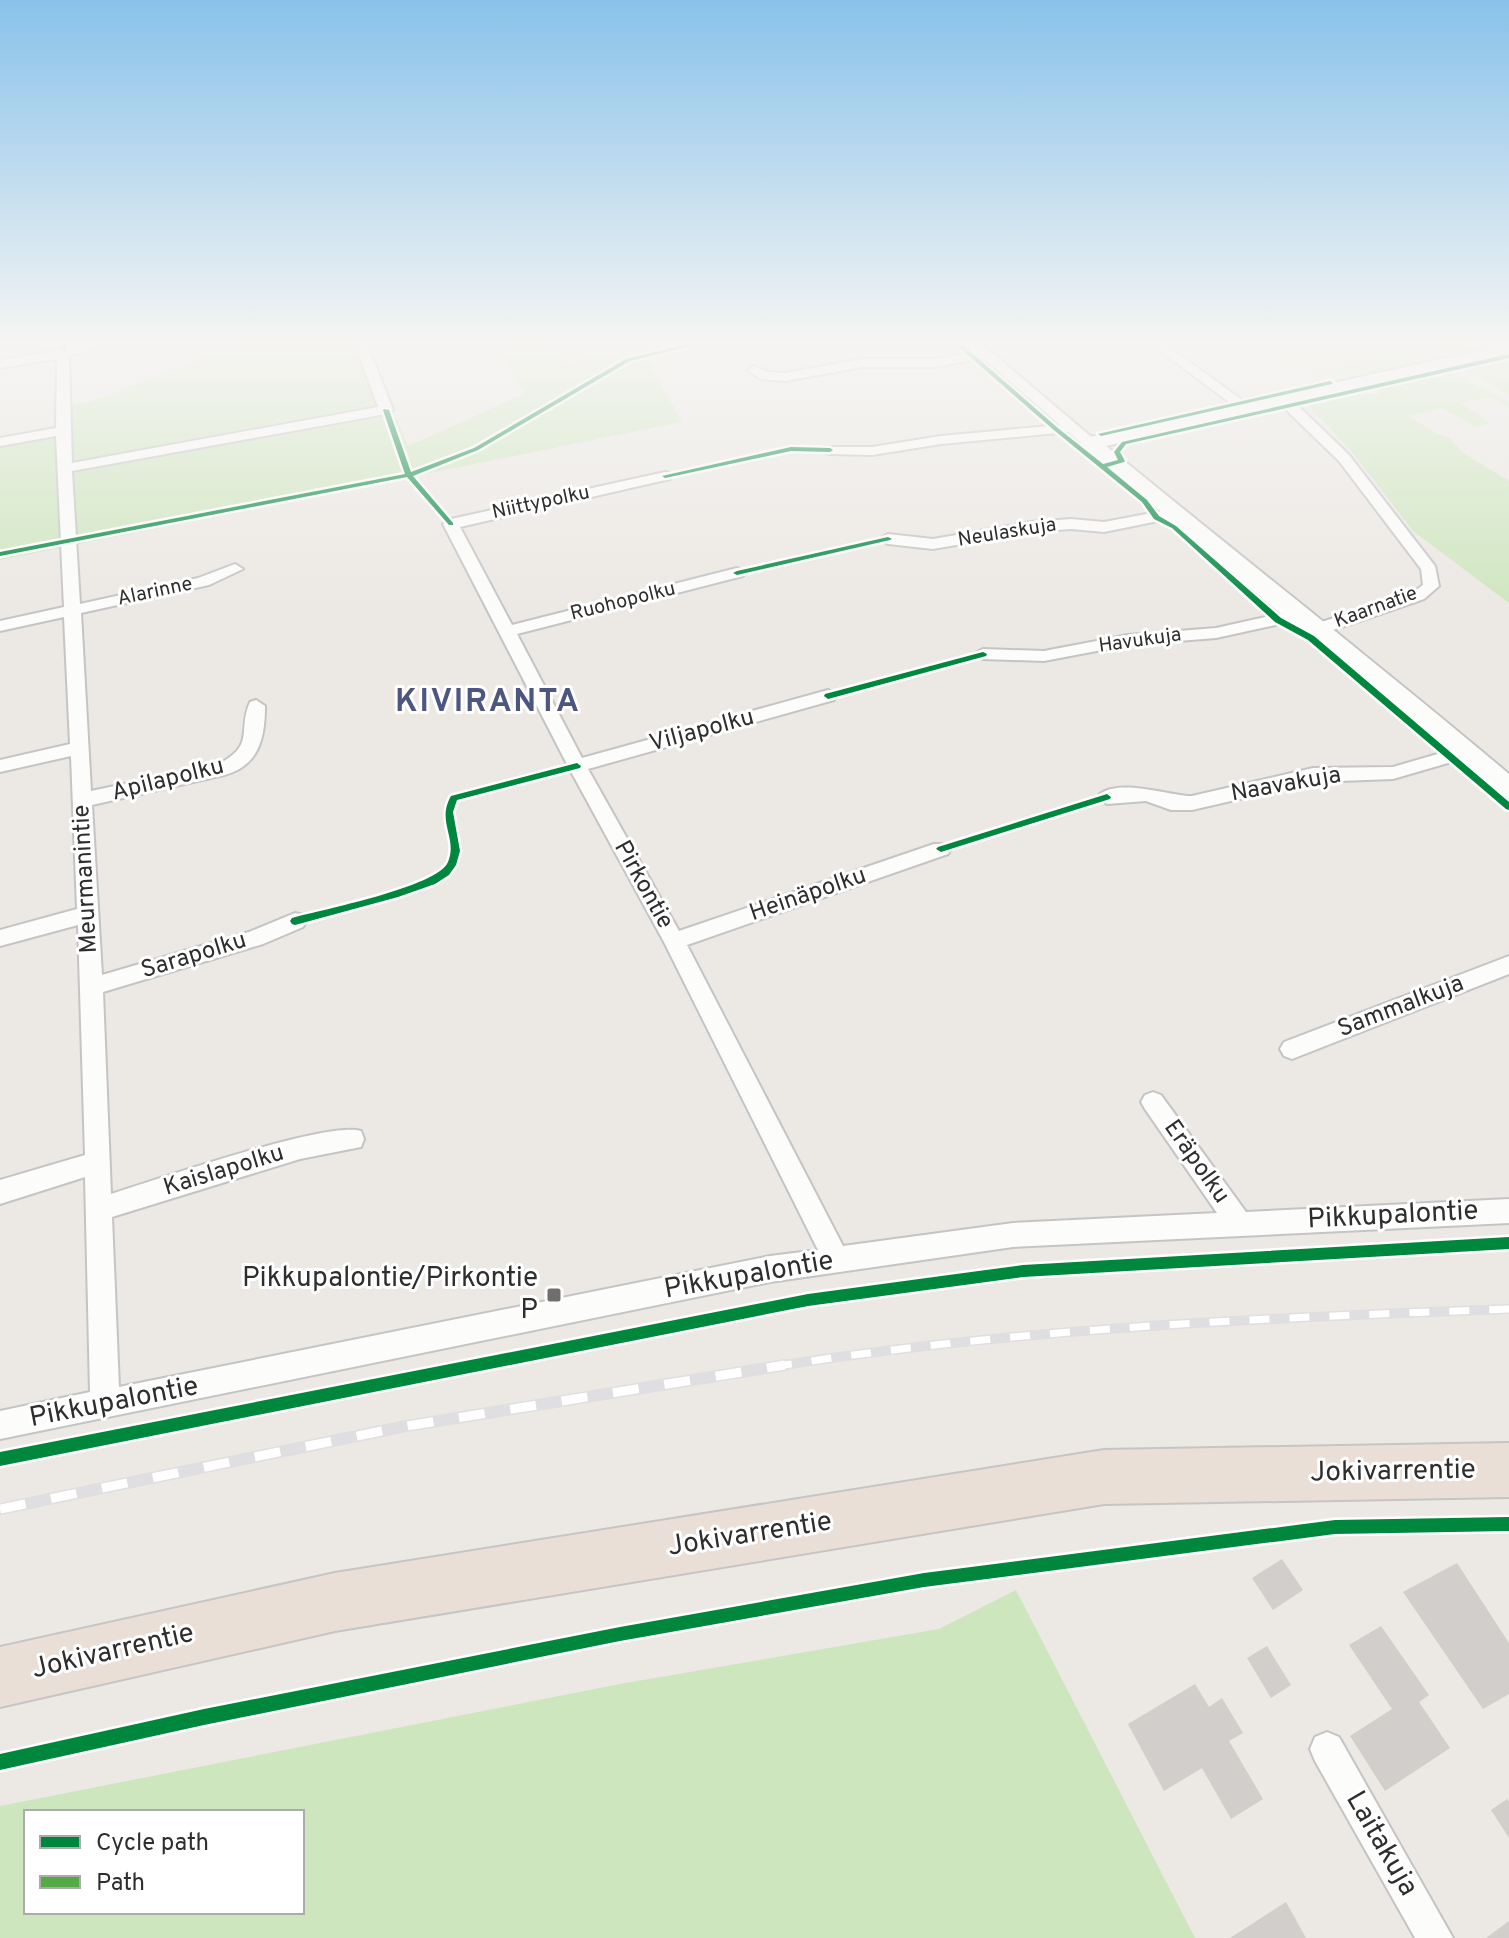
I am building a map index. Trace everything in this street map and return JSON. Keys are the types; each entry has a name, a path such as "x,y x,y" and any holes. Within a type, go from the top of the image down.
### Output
{"highway":[{"name":"Jokivarrentie","path":"0,1677 335,1602 1104,1477 1509,1470"}],"street":[{"path":"0,442 60,431"},
{"name":"Meurmanintie","path":"63,431 92,987 95,1163 105,1404"},
{"path":"67,468 268,431"},
{"path":"830,450 866,453 942,440 1043,431"},
{"path":"1076,431 1509,789"},
{"path":"1090,443 1142,431"},
{"name":"Kaarnatie","path":"1318,629 1418,596 1431,586 1429,569 1321,431"},
{"name":"Niittypolku","path":"464,520 665,476"},
{"name":"Neulaskuja","path":"888,539 933,544 1031,527 1071,524 1104,527 1173,514"},
{"name":"Pirkontie","path":"464,520 451,524 577,766 674,941 837,1261"},
{"name":"Alarinne","path":"0,626 203,582 235,569"},
{"name":"Ruohopolku","path":"508,631 737,573"},
{"name":"Havukuja","path":"983,654 1044,656 1128,640 1216,633 1297,615"},
{"name":"Viljapolku","path":"577,766 828,696"},
{"name":"Apilapolku","path":"83,800 224,769 243,760 255,743 256,706"},
{"path":"0,766 78,748"},
{"name":"Naavakuja","path":"1107,797 1147,794 1171,803 1192,803 1313,775 1393,773 1465,752"},
{"name":"Heinäpolku","path":"674,941 941,849"},
{"path":"0,938 87,915"},
{"name":"Sarapolku","path":"92,987 255,938 295,921"},
{"name":"Sammalkuja","path":"1292,1049 1509,965"},
{"name":"Eräpolku","path":"1153,1102 1239,1223"},
{"name":"Kaislapolku","path":"98,1210 300,1148 352,1139"},
{"path":"0,1192 95,1163"},
{"name":"Pikkupalontie","path":"0,1425 770,1269 1013,1235 1509,1211"},
{"name":"Laitakuja","path":"1327,1749 1435,1938"}],"green space":[{"path":"52,431 402,431 408,446 440,431 635,431 0,560 0,440"},
{"path":"1333,431 1433,431 1450,438 1462,452 1509,481 1509,603 1413,531"},
{"path":"1016,1590 1195,1938 0,1938 0,1806 620,1684 939,1629"}],"building":[{"path":"1282,1559 1303,1590 1273,1610 1252,1578"},
{"path":"1457,1563 1509,1643 1509,1694 1483,1709 1403,1592"},
{"path":"1381,1626 1429,1695 1419,1702 1450,1748 1385,1791 1350,1736 1392,1709 1349,1645"},
{"path":"1267,1646 1291,1685 1271,1698 1247,1658"},
{"path":"1195,1684 1209,1707 1222,1698 1243,1733 1229,1741 1263,1799 1231,1819 1202,1768 1164,1791 1128,1724"},
{"path":"1507,1799 1509,1802 1509,1838 1491,1810"},
{"path":"1286,1902 1306,1938 1230,1938"},
{"path":"1509,1921 1509,1938 1486,1938"}],"railway":[{"path":"777,1366 1048,1334 1324,1316 1509,1309"},
{"path":"777,1366 785,1365"},
{"path":"0,1509 401,1427 777,1366"},
{"path":"772,1367 777,1366"}],"cycle path":[{"path":"394,431 409,475 451,524"},
{"path":"0,554 409,475 476,449 506,431"},
{"path":"1059,431 1145,501 1156,518 1174,527 1278,620 1311,638 1509,807"},
{"path":"1101,434 1112,431"},
{"path":"1102,466 1122,461 1117,452 1124,443 1175,431"},
{"path":"665,476 791,449 830,450"},
{"path":"737,573 888,539"},
{"path":"828,696 983,654"},
{"path":"295,921 394,895 446,872 452,865 455,851 449,820 454,798 577,766"},
{"path":"941,849 1107,797"},
{"path":"0,1459 808,1300 1023,1271 1509,1243"},
{"path":"0,1762 204,1717 620,1634 924,1580 1335,1527 1509,1524"}],"place":[{"name":"Pikkupalontie/Pirkontie P","path":"554,1295"}],"district":[{"name":"KIVIRANTA","path":"488,703"}]}
